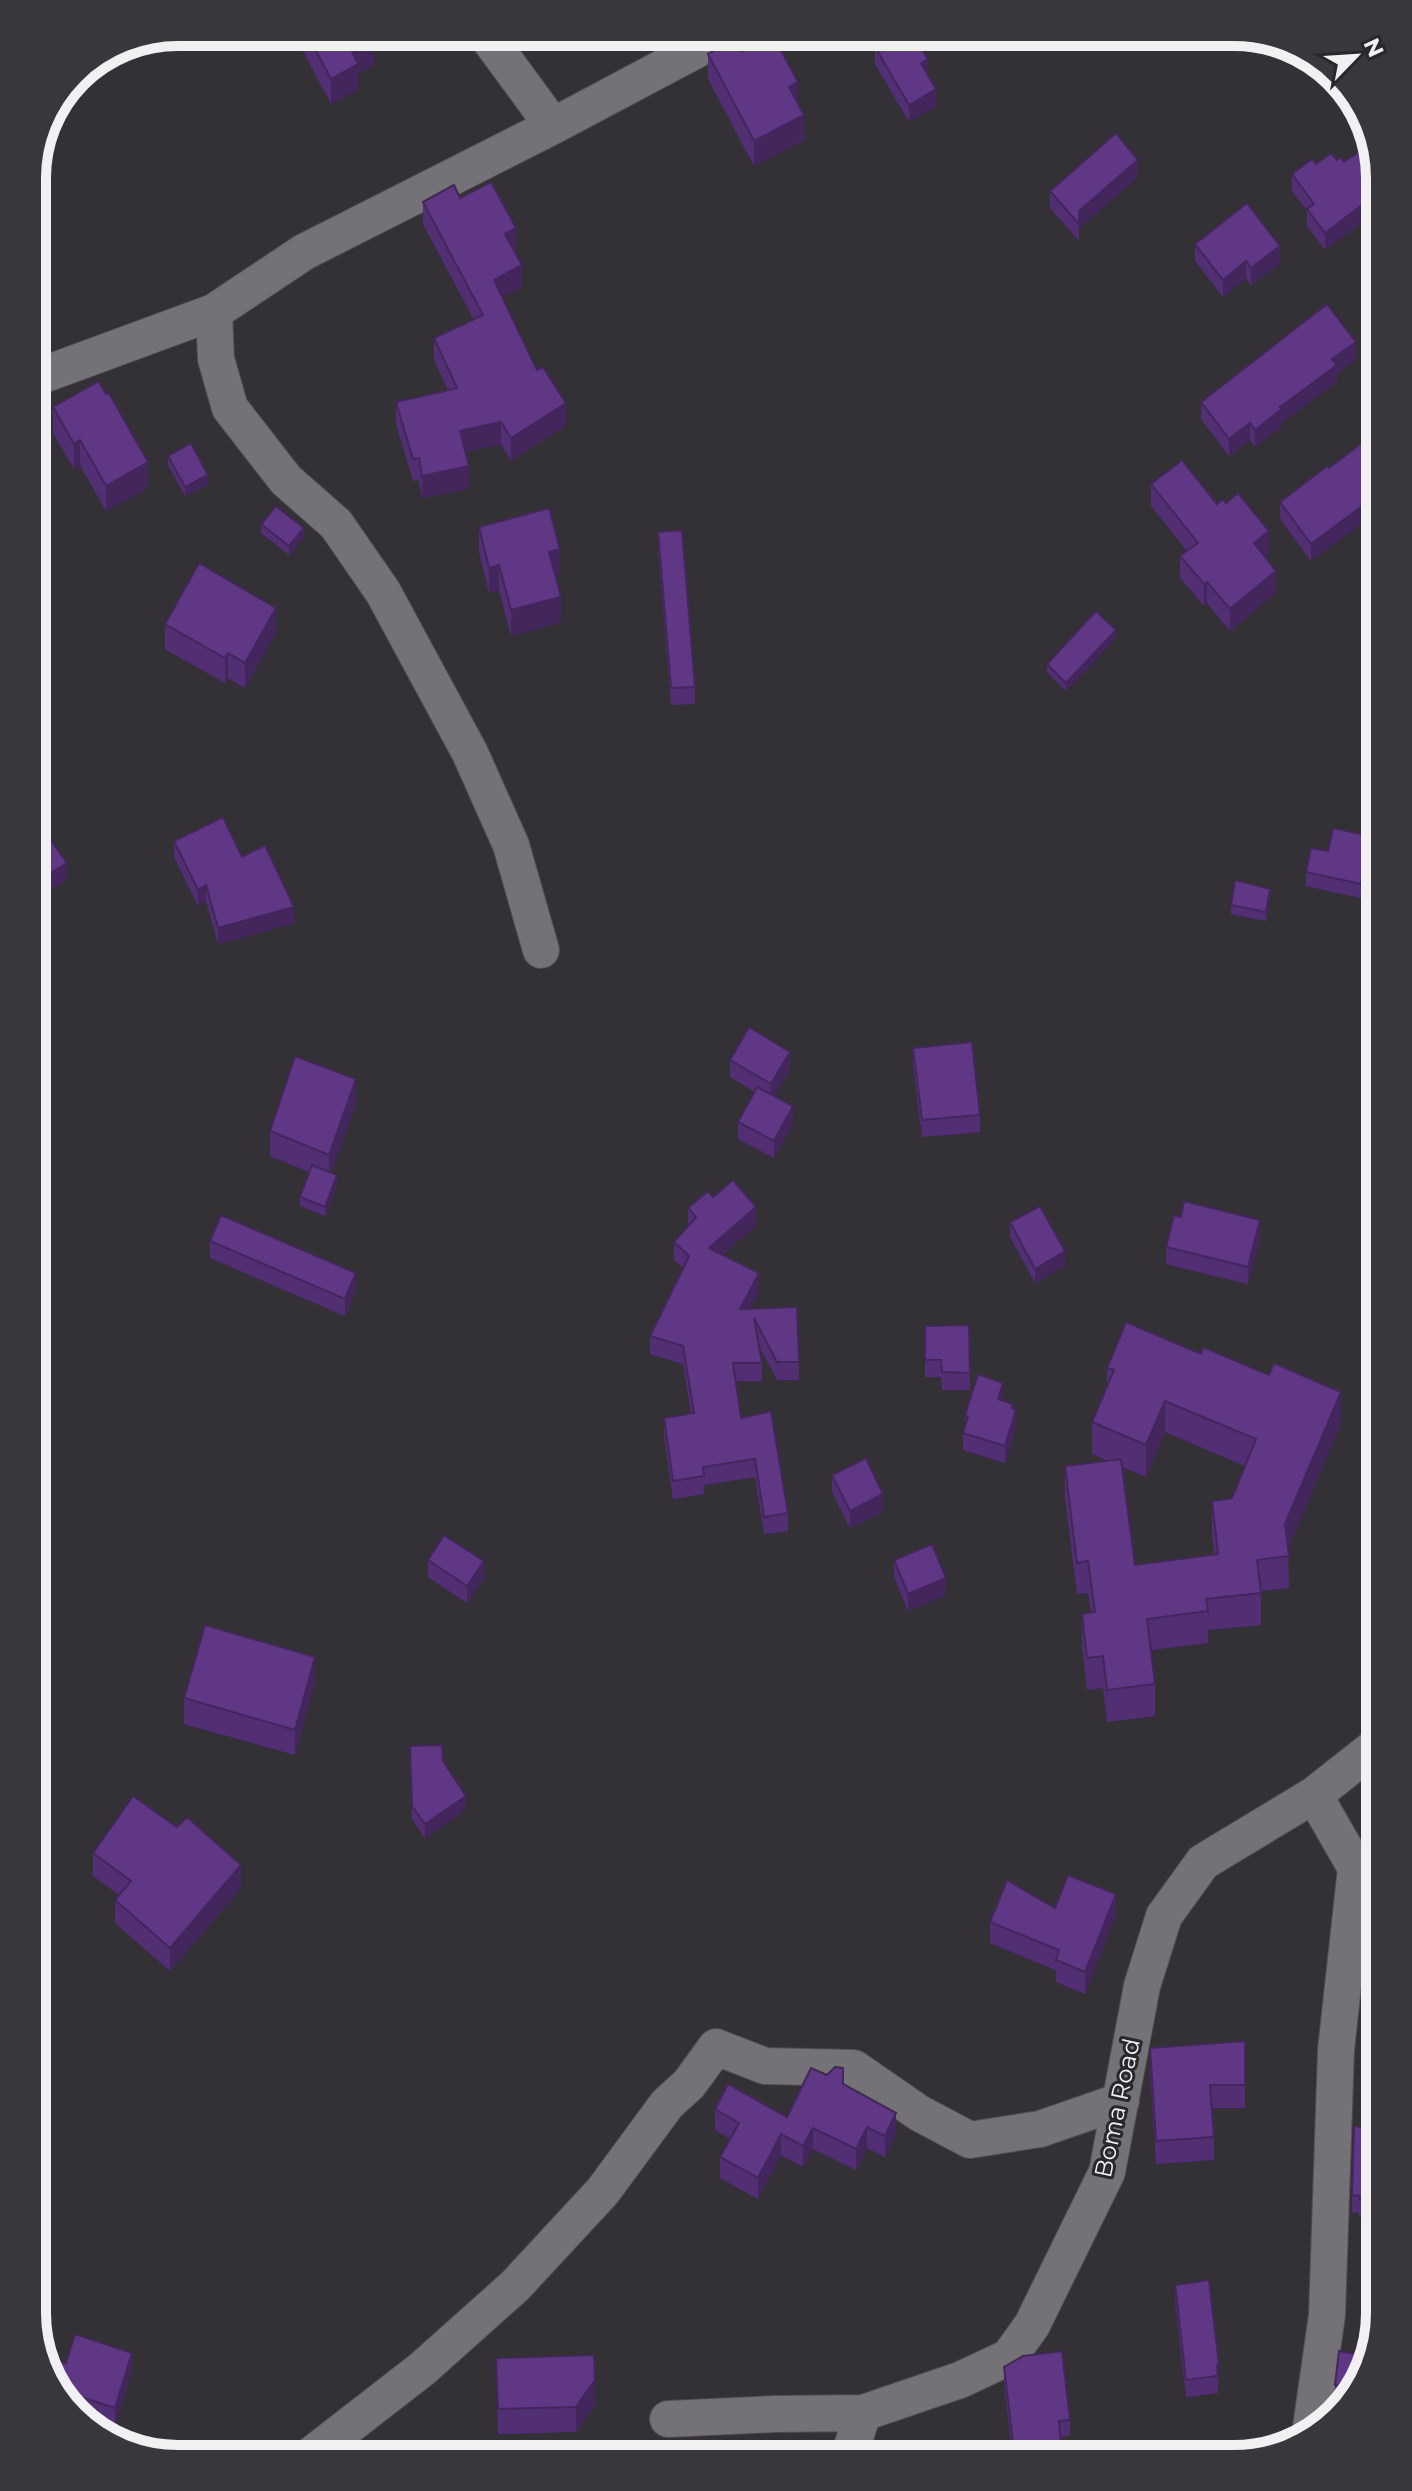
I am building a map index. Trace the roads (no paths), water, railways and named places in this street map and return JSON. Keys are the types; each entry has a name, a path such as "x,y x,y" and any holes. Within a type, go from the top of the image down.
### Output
{"street":[{"path":"494,46 553,126"},
{"path":"46,374 214,312 304,252 704,46"},
{"path":"214,312 216,359 230,408 286,480 336,524 383,592 470,753 511,845 541,950"},
{"name":"Boma Road","path":"668,2419 863,2413 960,2380 1009,2357 1032,2325 1107,2172 1142,1986 1164,1916 1203,1862 1314,1795 1366,1754"},
{"path":"1314,1795 1356,1868 1366,1894"},
{"path":"1312,2419 1327,2315 1336,2050 1356,1868"},
{"path":"324,2445 422,2369 515,2286 603,2191 667,2104 689,2084 716,2047 765,2066 854,2068 919,2113 970,2140 1040,2129 1121,2101"},
{"path":"853,2445 863,2413"}]}
